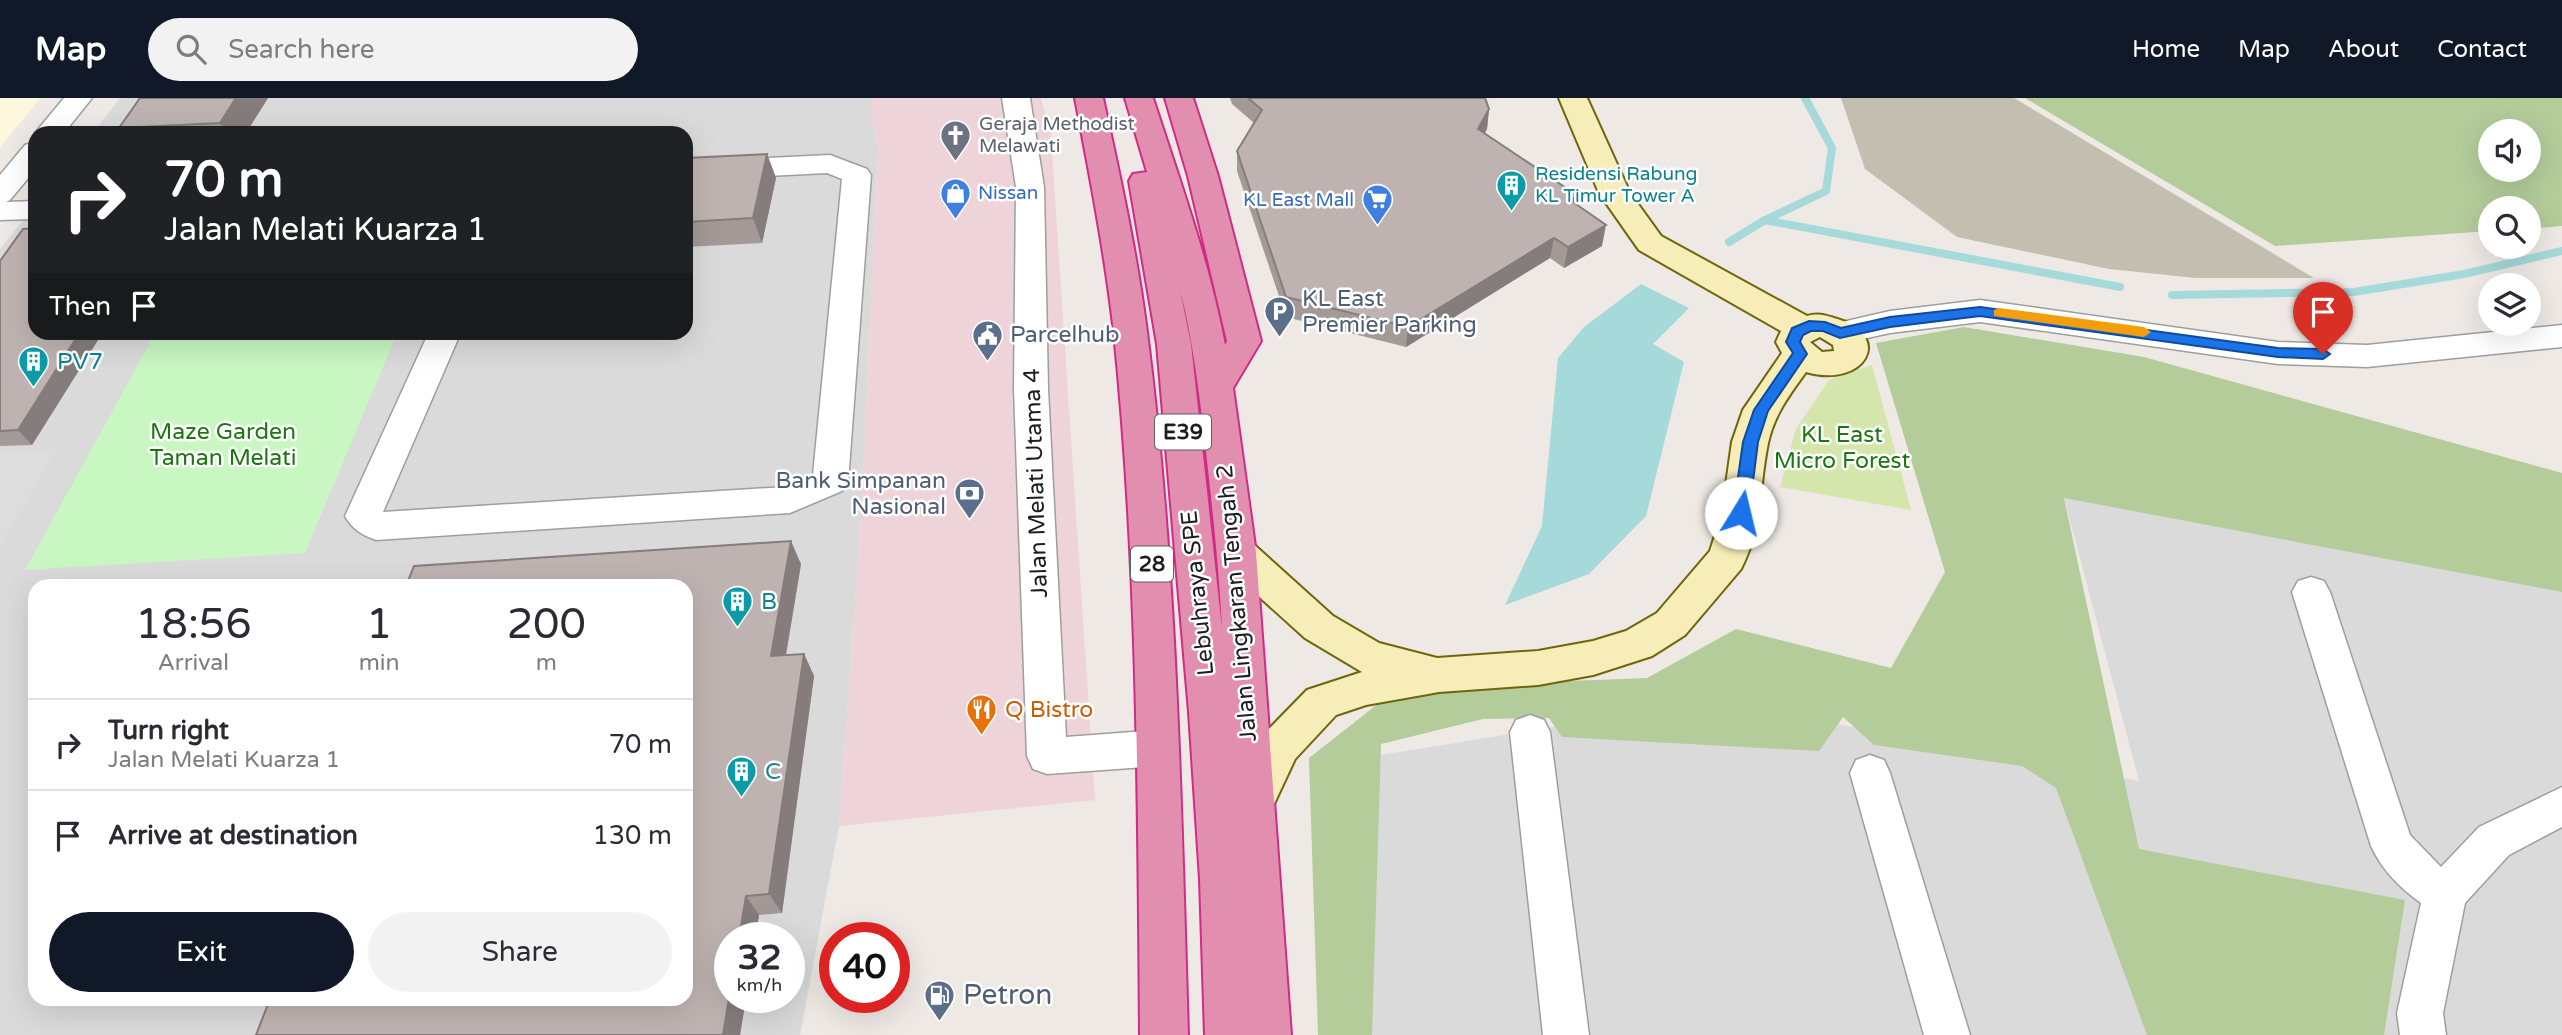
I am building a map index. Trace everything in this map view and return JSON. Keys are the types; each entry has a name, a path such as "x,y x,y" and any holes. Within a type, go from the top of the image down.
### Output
{"highway":[{"name":"28","path":"1090,98 1113,213 1138,391 1151,537 1159,748 1164,1035"},
{"name":"Jalan Lingkaran Tengah 2","path":"1139,98 1200,306 1216,388 1237,553 1267,1035"},
{"path":"1179,98 1203,176 1244,341 1216,388"},
{"name":"Lebuhraya SPE","path":"1158,158 1143,183 1174,344 1210,712 1223,879 1229,1035"}],"street":[{"path":"55,126 78,98"},
{"name":"Jalan Melati Utama 4","path":"1016,98 1030,187 1031,389 1047,756 1159,748"},
{"path":"1573,98 1619,200 1636,228 1650,243 1801,341"},
{"path":"0,194 28,160"},
{"path":"441,340 363,516 376,526 790,500 830,482 857,175 830,164 693,171"},
{"path":"0,211 28,209"},
{"path":"1252,805 1280,747 1322,702 1366,688 1439,675 1538,668 1593,658 1638,644 1671,624 1727,558 1741,513 1750,442 1761,410 1801,341 1825,326 1840,333 1890,322 1980,311 2278,353 2367,356 2562,337"},
{"path":"1237,553 1319,627 1368,657 1439,675"},
{"path":"2311,592 2392,846 2419,877 2445,894"},
{"path":"1530,732 1566,1035"},
{"path":"1870,773 1947,1035"},
{"path":"2423,1035 2420,1013 2445,894 2494,841 2560,810"}],"shaded area":[{"path":"0,98 41,98 0,147"},
{"path":"120,98 870,98 878,151 861,519 839,826 805,1008 805,922 714,922 714,1013 804,1013 800,1035 0,1035 0,249 28,214 28,340 693,340 693,126 98,126"},
{"path":"870,98 1041,98 1051,137 1095,800 839,826 861,519 878,151"},
{"path":"1841,98 2014,98 2314,278 2196,278 2109,269 1957,237 1865,169"},
{"path":"57,449 24,506 0,546 0,453"},
{"path":"2064,498 2562,590 2562,1035 1341,1035 1325,764 1714,701 2139,781"}],"green space":[{"path":"2025,98 2562,98 2562,226 2541,228 2541,196 2478,196 2478,232 2275,246"},
{"path":"1964,327 2144,357 2562,473 2562,592 2064,498 2139,849 2405,900 2384,1035 2147,1035 2056,788 2022,766 1874,745 1843,717 1819,751 1562,737 1549,718 1483,719 1381,744 1372,1035 1318,1035 1309,758 1379,703 1491,684 1647,678 1736,629 1891,668 1945,572 1876,343"},
{"name":"Maze Garden Taman Melati","path":"152,340 394,340 305,553 25,570"},
{"name":"KL East Micro Forest","path":"1872,365 1911,510 1780,487 1796,429 1829,380"}],"water":[{"path":"1641,284 1689,308 1653,344 1684,362 1646,516 1589,574 1505,605 1542,526 1558,358 1584,327"}],"building":[{"path":"140,98 236,98 220,123 120,126"},
{"name":"KL East Mall","path":"1248,98 1485,98 1489,109 1478,129 1578,196 1570,200 1606,225 1568,247 1554,238 1408,327 1286,297 1237,151 1262,110"},
{"path":"767,154 753,218 693,222 693,158"},
{"name":"PV7","path":"23,229 28,229 28,340 75,340 18,430 0,431 0,261"},
{"path":"791,541 771,656 804,654 769,894 746,896 742,922 714,922 714,1013 727,1013 723,1035 256,1035 267,1006 693,1006 693,579 409,579 414,566"}],"waterway":[{"path":"1765,220 1826,191 1832,148 1805,98"},
{"path":"1729,242 1765,220"},
{"path":"1765,220 2120,287"},
{"path":"2172,295 2354,292 2464,274 2562,251"}],"slow traffic":[{"path":"1999,313 2144,332"}],"place":[{"name":"Geraja Methodist Melawati","path":"956,162"},
{"name":"Residensi Rabung KL Timur Tower A","path":"1512,212"},
{"name":"Nissan","path":"955,220"},
{"name":"KL East Mall","path":"1377,227"},
{"name":"KL East Premier Parking","path":"1279,339"},
{"name":"Parcelhub","path":"987,362"},
{"name":"PV7","path":"34,389"},
{"name":"Bank Simpanan Nasional","path":"969,521"},
{"name":"B","path":"738,629"},
{"name":"Q Bistro","path":"982,737"},
{"name":"C","path":"742,799"},
{"name":"Petron","path":"940,1022"}],"route":[{"path":"1741,513 1750,442 1761,410 1800,354 1793,342 1794,337 1802,328 1809,326 1825,326 1840,333 1890,322 1980,311 2145,332 2278,353 2323,354"}]}
